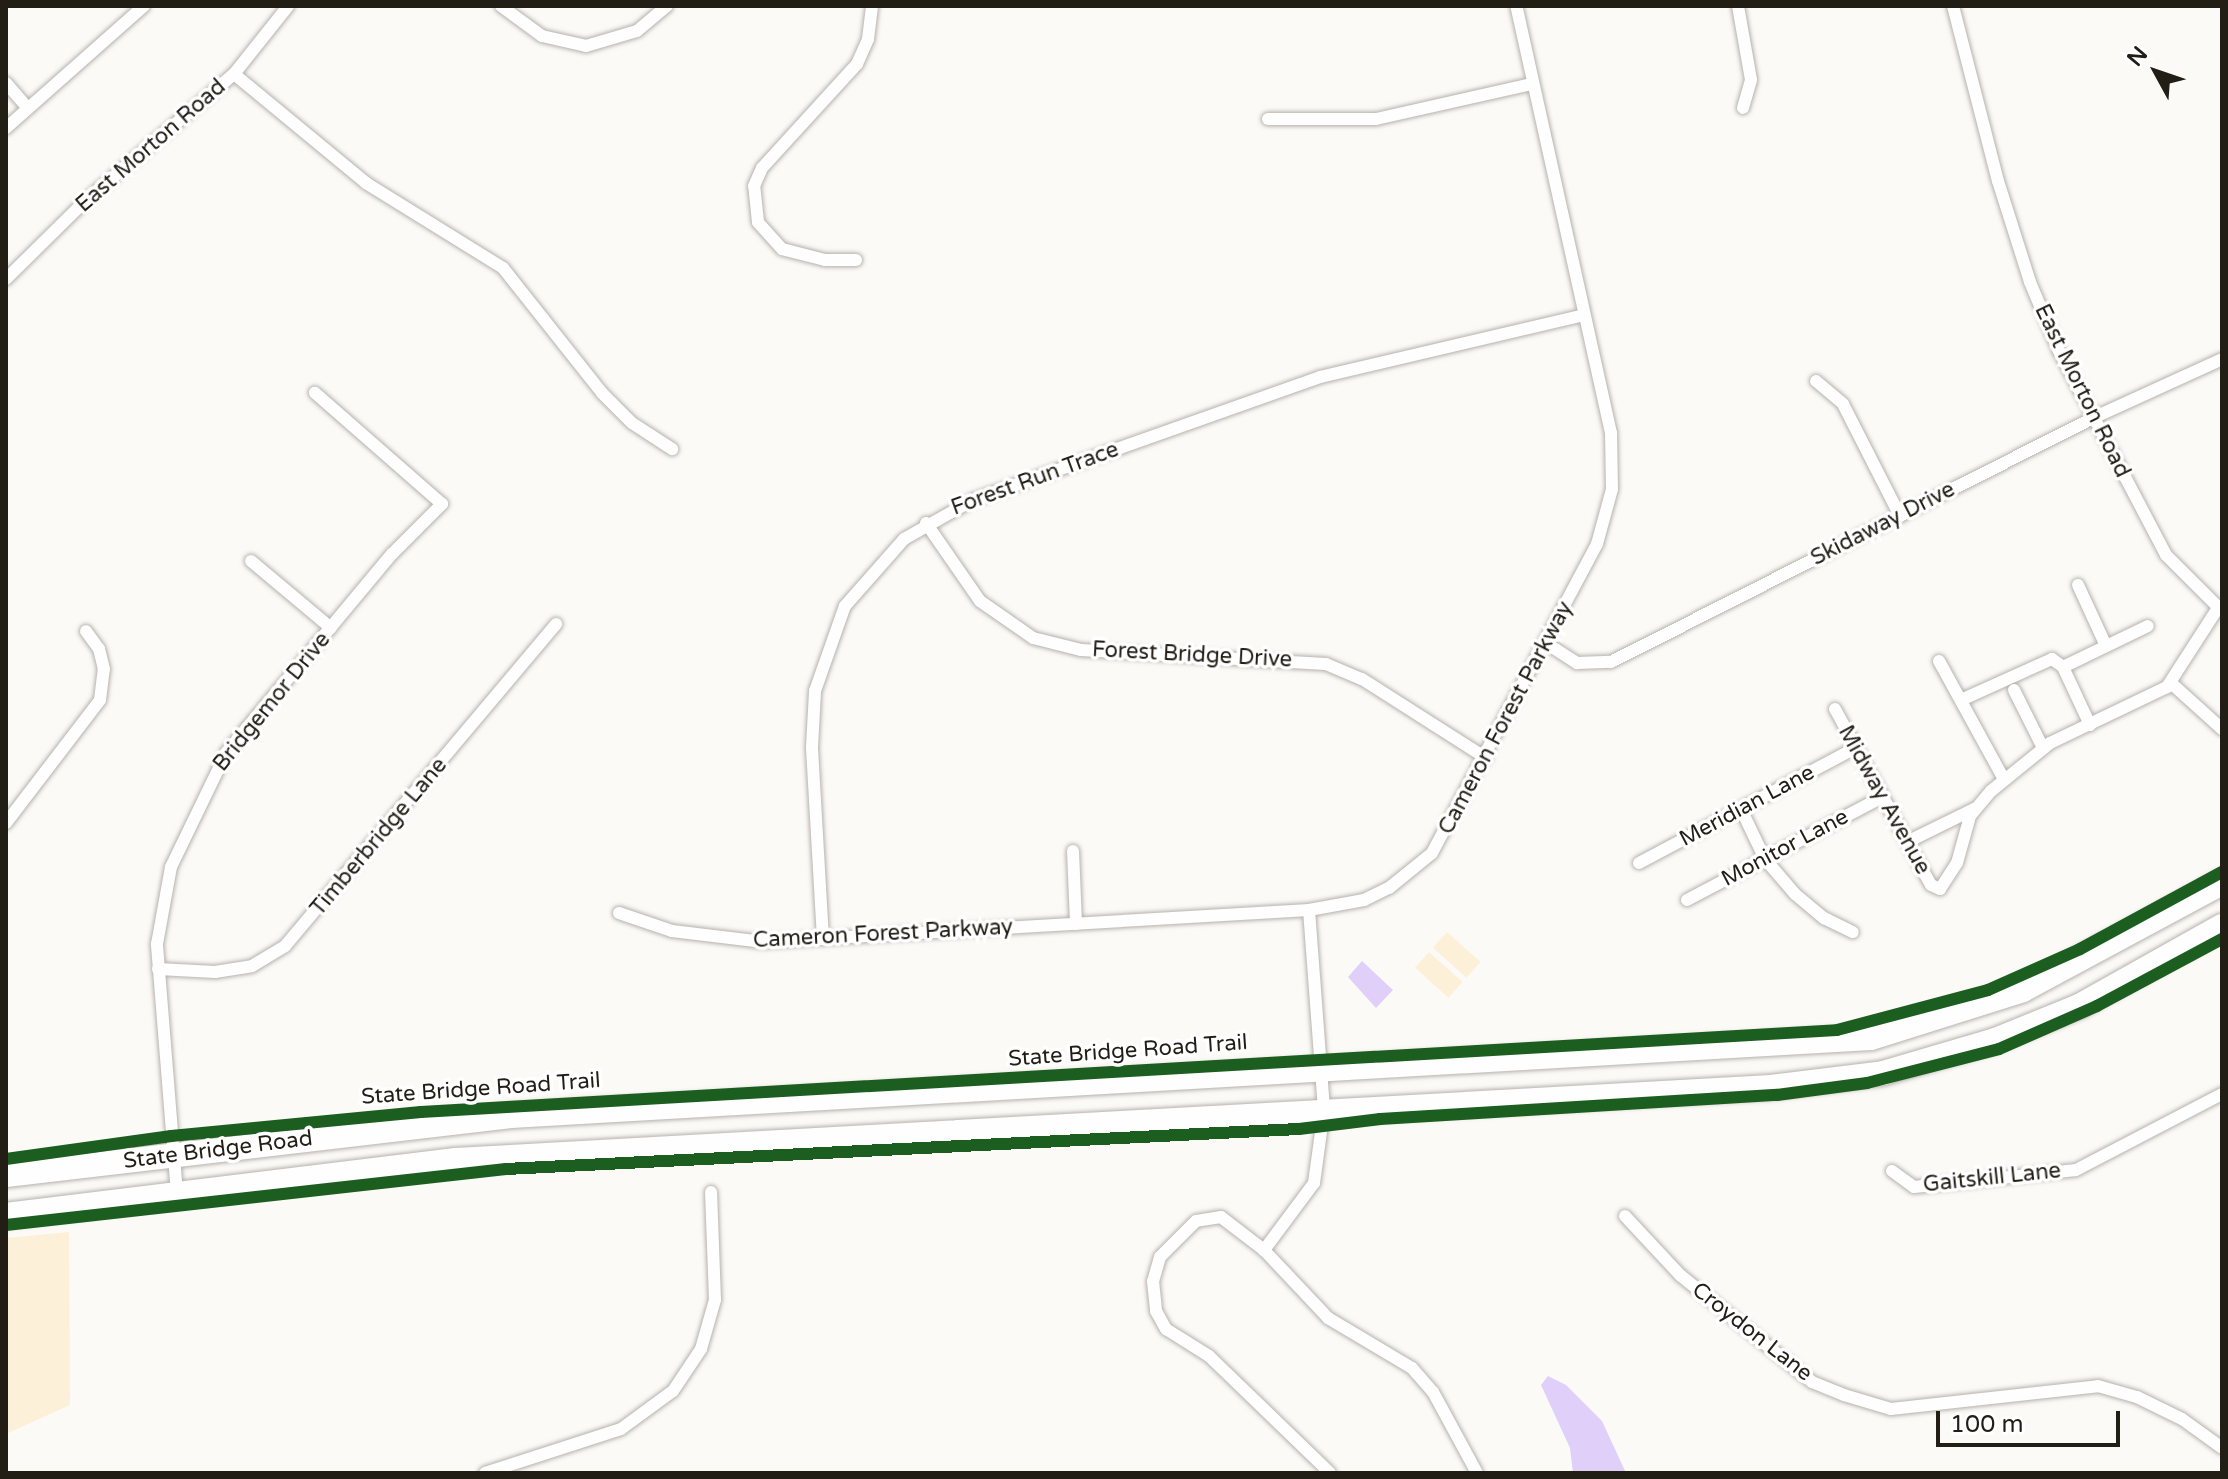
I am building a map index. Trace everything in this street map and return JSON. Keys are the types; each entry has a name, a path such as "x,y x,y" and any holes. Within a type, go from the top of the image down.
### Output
{"highway":[{"name":"State Bridge Road","path":"6,1175 511,1116 1318,1074 1871,1038 2023,990 2222,883"},
{"name":"State Bridge Road","path":"6,1215 456,1160 1203,1117 1323,1119 1771,1087 1883,1073 1995,1040 2081,1005 2222,926"},
{"name":"State Bridge Road","path":"6,1166 67,1159 96,1164"}],"street":[{"path":"6,128 144,6"},
{"name":"East Morton Road","path":"6,279 84,202 234,74 288,6"},
{"path":"501,6 542,36 586,46 637,31 667,6"},
{"path":"856,260 825,260 782,249 758,222 754,186 762,168 857,64 868,39 872,6"},
{"name":"Cameron Forest Parkway","path":"619,913 717,939 823,939 1309,910 1364,900 1413,871 1446,834 1546,643 1597,544 1612,489 1611,433 1516,6"},
{"path":"1738,6 1751,80 1743,108"},
{"name":"East Morton Road","path":"1953,6 1978,114 2030,282 2166,555 2220,610"},
{"path":"234,74 366,183 503,268 602,393 632,423 672,449"},
{"path":"6,83 28,108"},
{"path":"1268,119 1376,119 1531,84"},
{"name":"Forest Run Trace","path":"823,939 811,722 821,662 845,606 882,559 926,523 973,500 1320,377 1584,315"},
{"name":"Skidaway Drive","path":"1546,643 1577,663 1611,662 2095,417 2222,359"},
{"path":"1816,381 1843,404 1900,516"},
{"name":"Bridgemor Drive","path":"177,1194 157,944 171,867 204,790 226,753 331,628 442,504 315,393"},
{"name":"Forest Bridge Drive","path":"926,523 980,601 1033,638 1081,650 1326,664 1362,679 1486,758"},
{"path":"251,561 331,628"},
{"path":"2078,585 2106,646"},
{"path":"1907,842 1977,808 2004,779 2043,748 2171,683 2220,610"},
{"name":"Timberbridge Lane","path":"158,969 215,972 252,966 285,946 556,624"},
{"path":"2063,667 2148,626"},
{"path":"6,823 100,700 104,669 99,649 86,631"},
{"path":"1961,700 2052,659 2063,667 2090,725"},
{"path":"1939,661 2004,779"},
{"path":"2171,683 2222,729"},
{"path":"2014,690 2043,748"},
{"name":"Midway Avenue","path":"1835,709 1936,890 1957,863 1977,808"},
{"path":"795,722 811,722"},
{"name":"Meridian Lane","path":"1639,863 1855,748"},
{"name":"Monitor Lane","path":"1687,900 1882,797"},
{"path":"1741,809 1765,859 1811,909 1853,932"},
{"path":"1073,851 1076,924"},
{"path":"1264,1250 1314,1183 1323,1119 1309,910"},
{"name":"Gaitskill Lane","path":"1892,1171 1914,1187 2076,1170 2222,1094"},
{"path":"485,1473 621,1429 673,1391 701,1349 715,1300 711,1192"},
{"name":"Croydon Lane","path":"1625,1216 1680,1275 1812,1382 1844,1395 1891,1409 2098,1386 2137,1397 2182,1419 2222,1448"},
{"path":"1330,1473 1209,1356 1166,1329 1156,1311 1153,1281 1160,1257 1196,1221 1221,1217 1264,1250 1337,1325 1412,1368 1433,1392 1477,1473"}],"shaded area":[{"path":"1447,932 1480,962 1466,978 1433,948"},
{"path":"1429,952 1462,982 1448,998 1415,968"},
{"path":"1362,961 1393,990 1376,1008 1348,977"},
{"path":"69,1232 70,1405 6,1434 6,1238"},
{"path":"1548,1376 1566,1385 1602,1421 1626,1473 1573,1473 1570,1448 1541,1385"}],"cycle path":[{"name":"State Bridge Road Trail","path":"6,1159 171,1136 421,1112 1837,1030 1988,990 2080,949 2222,872"},
{"path":"6,1225 506,1169 1299,1129 1380,1119 1777,1095 1867,1083 1999,1049 2097,1006 2222,939"}]}
